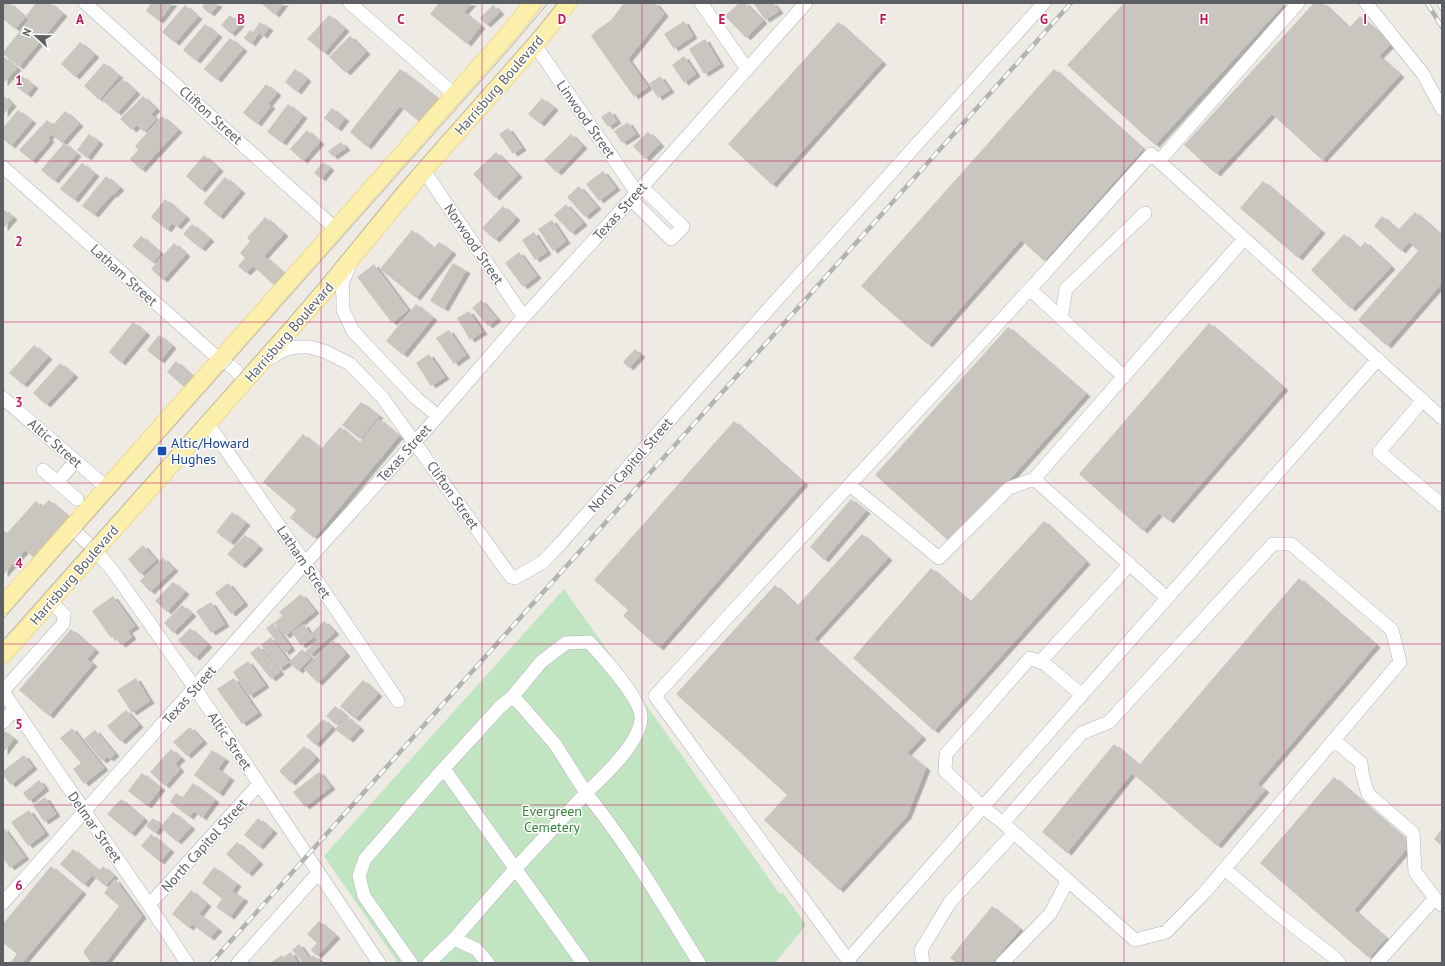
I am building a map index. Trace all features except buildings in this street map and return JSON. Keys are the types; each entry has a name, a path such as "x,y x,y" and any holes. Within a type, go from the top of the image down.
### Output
{"main road":[{"name":"Harrisburg Boulevard","path":"3,605 510,32 533,3"},
{"name":"Harrisburg Boulevard","path":"3,655 258,367 355,255 424,171 535,45 568,3"},
{"path":"535,45 572,3"}],"street":[{"name":"Clifton Street","path":"85,3 336,229"},
{"path":"350,3 454,95"},
{"path":"701,3 747,70"},
{"name":"Texas Street","path":"3,903 305,563 415,442 524,317 637,193 806,3"},
{"name":"North Capitol Street","path":"511,577 515,578 543,562 1044,3"},
{"path":"1159,161 1298,3"},
{"path":"1366,3 1423,74 1442,109"},
{"name":"Linwood Street","path":"535,45 637,193"},
{"path":"1378,360 983,807 849,962 655,696 1030,289 1151,154 1442,418"},
{"name":"Latham Street","path":"3,167 220,360 230,364 240,375 244,383"},
{"name":"Norwood Street","path":"424,171 524,317"},
{"path":"1061,319 1066,289 1145,213"},
{"path":"850,485 939,558 1009,488 1034,479 1244,239"},
{"path":"355,255 342,284 343,310 353,331 417,399 438,416"},
{"path":"1030,289 1124,377"},
{"name":"Clifton Street","path":"258,367 284,350 297,347 309,347 324,351 350,364 382,398 511,577"},
{"name":"Altic Street","path":"3,398 107,488"},
{"path":"1423,400 1378,452 1442,505"},
{"name":"Latham Street","path":"208,424 305,563 398,701"},
{"path":"58,482 76,461"},
{"path":"42,470 77,499"},
{"path":"1034,479 1167,598"},
{"name":"Altic Street","path":"71,528 96,550 113,571 195,688 379,963"},
{"path":"1003,823 1082,733 1109,722 1273,544 1291,544 1392,630 1400,662 1206,892 1166,932 1134,940 1068,880 983,807 945,771 946,754 1030,658 1045,664 1082,695"},
{"path":"1040,662 1130,564"},
{"path":"3,691 63,624 64,615 51,601"},
{"path":"411,963 364,896 359,876 365,859 499,708 513,696 541,662 566,643 590,642 613,668 635,700 642,716 639,732 622,756 516,868 454,939 429,963"},
{"name":"Delmar Street","path":"3,691 187,963"},
{"path":"513,696 554,744 586,793 602,812 632,854 698,963"},
{"path":"3,722 15,709"},
{"path":"1334,740 1361,763 1362,773 1368,794 1413,833 1415,872 1438,902 1377,963"},
{"path":"444,769 583,963"},
{"name":"North Capitol Street","path":"149,905 259,784"},
{"path":"923,963 921,950 950,902 1014,833"},
{"path":"1225,869 1274,911 1335,958 1339,963"},
{"path":"238,963 318,873"},
{"path":"1002,963 1050,914 1068,880"},
{"path":"454,939 476,949 488,963"}],"green space":[{"name":"Evergreen Cemetery","path":"564,589 779,893 783,893 806,925 775,963 398,963 324,856"}],"tram line":[{"path":"3,619 510,48 548,3"},
{"path":"3,640 282,327 397,188 537,29 558,3"}],"railway":[{"path":"211,963 1071,3"},
{"path":"1427,3 1442,27"},
{"path":"1439,3 1442,9"}],"place":[{"name":"Altic/Howard Hughes","path":"162,451"}]}
